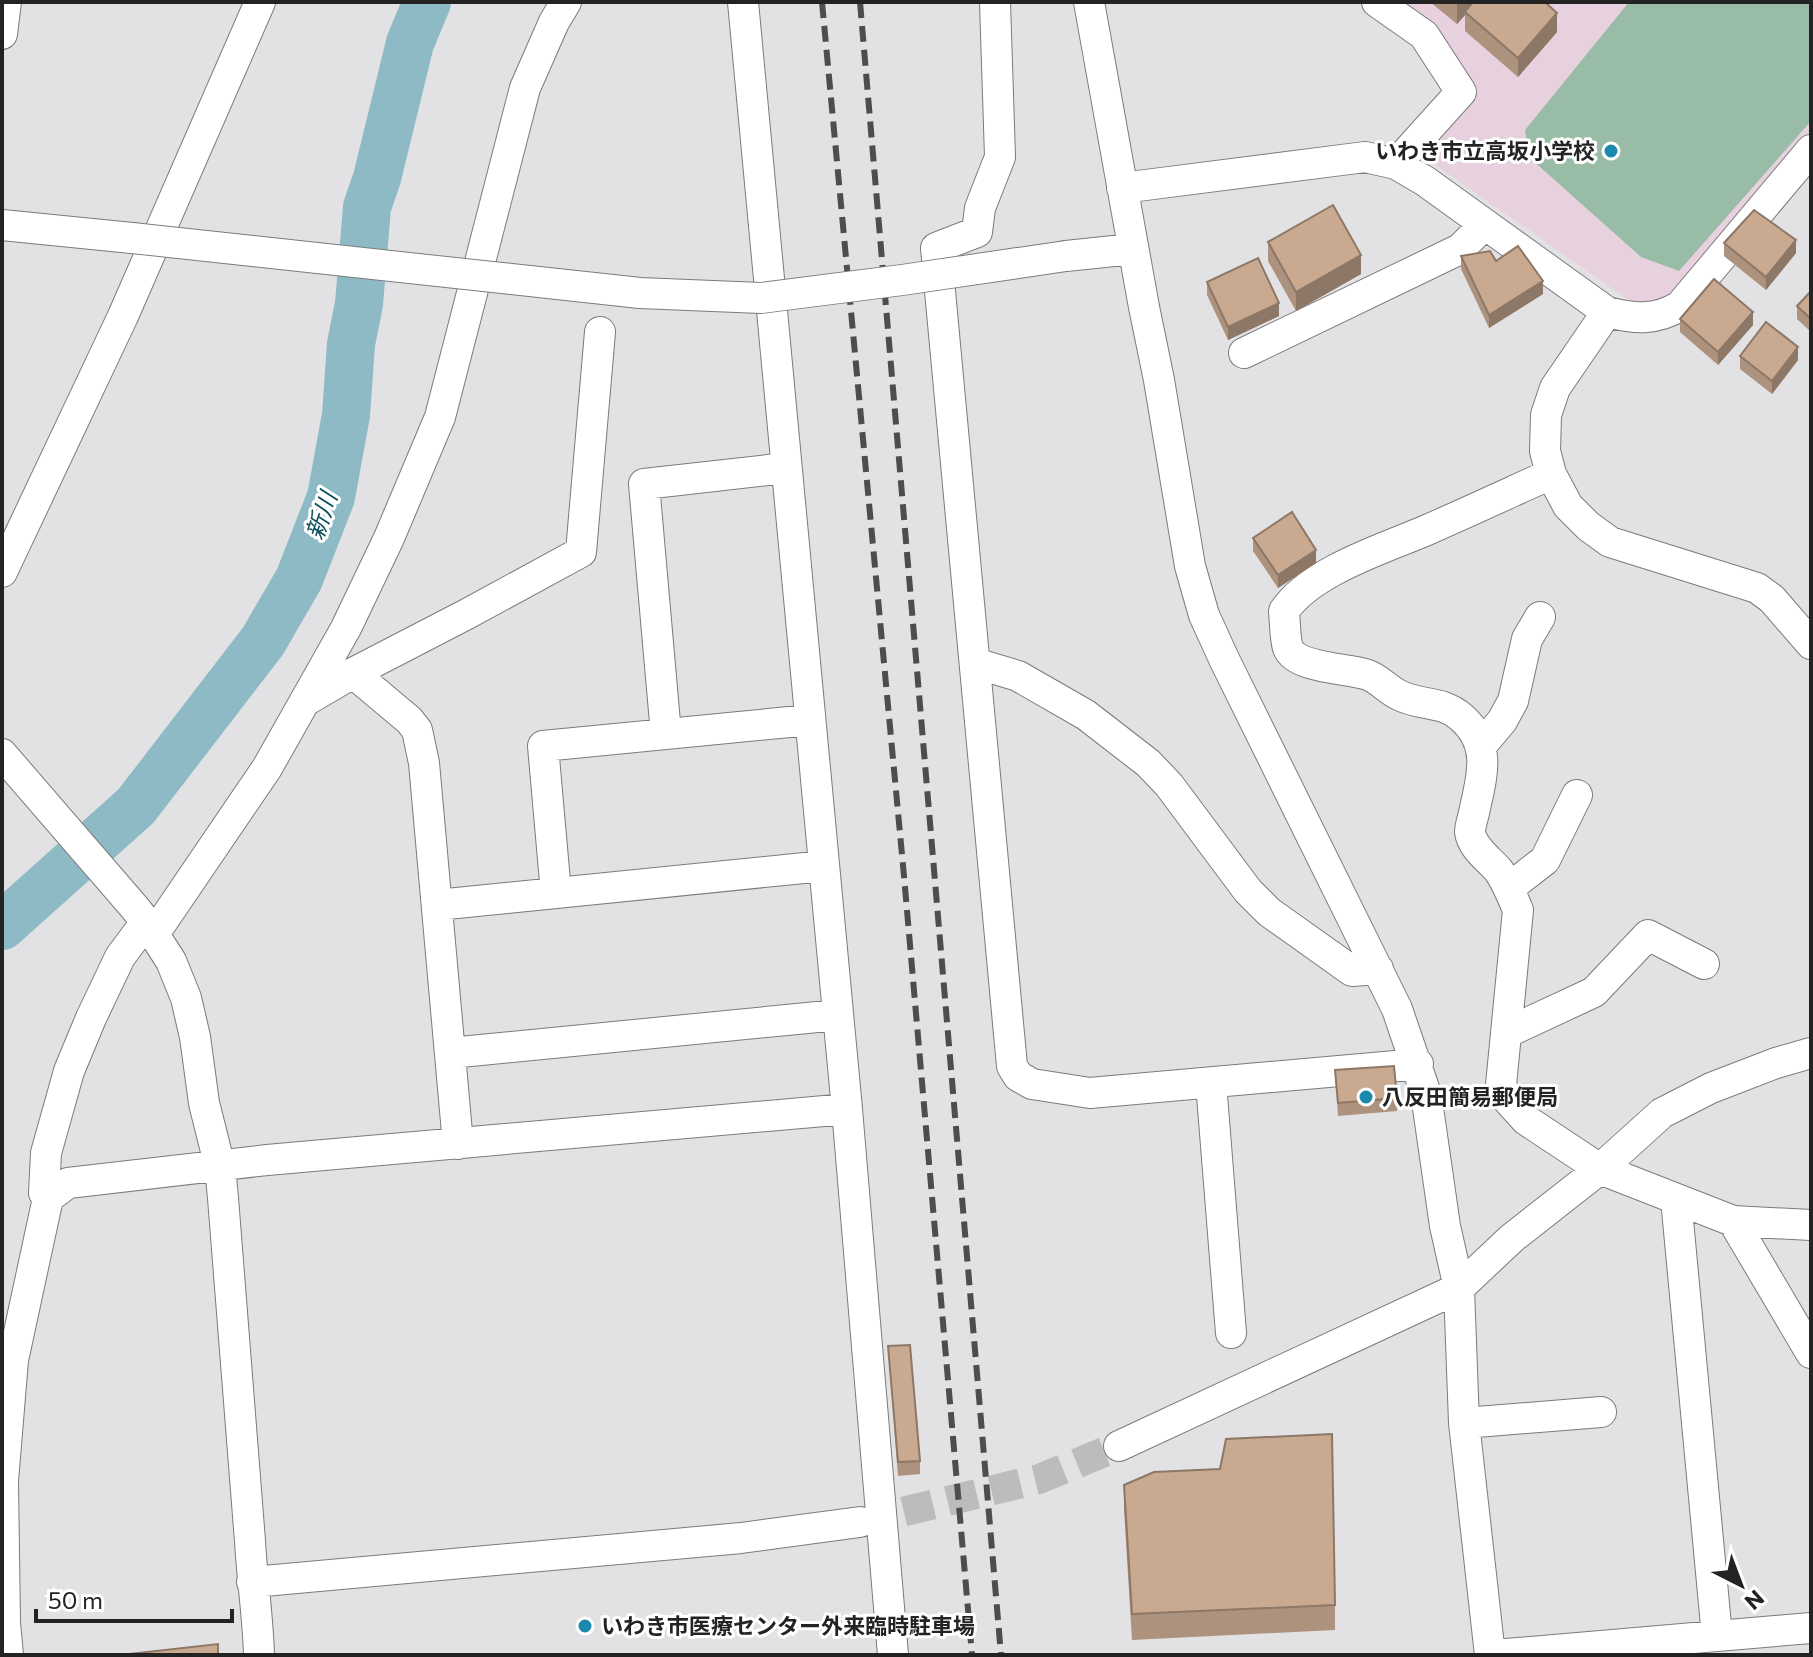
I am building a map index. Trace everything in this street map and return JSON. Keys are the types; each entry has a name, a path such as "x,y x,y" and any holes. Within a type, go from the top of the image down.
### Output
{"street":[{"path":"2,34 6,2"},
{"path":"2,572 123,316 260,2"},
{"path":"48,1198 44,1193 46,1153 69,1071 120,957 267,768 346,628 389,538 440,417 525,88 566,2"},
{"path":"743,2 847,1109 893,1655"},
{"path":"995,2 1000,157 980,208 977,232 936,248 1012,1066 1018,1076 1032,1084 1090,1093 1418,1064"},
{"path":"1089,2 1190,566 1204,615 1397,1009 1426,1094 1448,1243 1459,1288 1464,1423 1492,1655 1811,1628"},
{"path":"1377,2 1424,35 1461,92 1396,164"},
{"path":"1122,188 1365,157 1396,164 1425,181 1607,312 1628,318 1651,318 1680,306 1811,150"},
{"path":"1244,353 1460,249 1485,224"},
{"path":"2,225 640,293 761,298 1133,249"},
{"path":"1607,312 1555,388 1546,415 1545,451 1551,474 1568,506 1610,542 1757,588 1772,599 1811,644"},
{"path":"305,701 581,552 600,332"},
{"path":"666,734 644,484 786,468"},
{"path":"1551,474 1348,563 1293,597 1284,611 1288,648 1295,657 1308,662 1370,675 1402,697 1443,705 1476,732 1483,751 1480,786 1470,831 1475,845 1509,888 1518,910 1501,1085 1507,1099 1526,1120 1600,1169 1733,1221 1811,1225"},
{"path":"1481,746 1502,721 1513,701 1527,639 1540,617"},
{"path":"975,663 1018,676 1086,715 1148,763 1169,785 1248,891 1269,912 1352,971 1378,969"},
{"path":"353,673 417,730 424,763 458,1144"},
{"path":"556,893 543,746 810,720"},
{"path":"2,754 145,921 171,961 186,998 204,1103 220,1167 259,1655"},
{"path":"1509,888 1545,860 1577,795"},
{"path":"437,905 824,866"},
{"path":"1506,1033 1594,992 1648,935 1704,964"},
{"path":"450,1053 838,1015"},
{"path":"1119,1446 1459,1288 1512,1238 1600,1169 1662,1113 1711,1088 1811,1053"},
{"path":"1211,1083 1231,1333"},
{"path":"8,1655 3,1481 13,1360 48,1198 68,1183 267,1160 847,1109"},
{"path":"1676,1199 1717,1636"},
{"path":"1733,1221 1811,1353"},
{"path":"1464,1423 1601,1412"},
{"path":"252,1582 741,1538 860,1522"}],"shaded area":[{"name":"いわき市立高坂小学校","path":"1400,2 1811,2 1811,130 1663,302 1637,306 1430,161 1429,141 1471,98"}],"green space":[{"name":"いわき市立高坂小学校","path":"1629,2 1811,2 1811,121 1679,271 1641,257 1530,158 1525,130"}],"building":[{"path":"1473,2 1545,2 1557,13 1518,58 1465,12"},
{"path":"1333,205 1361,255 1296,292 1268,242"},
{"path":"1754,210 1796,240 1766,277 1724,243"},
{"path":"1518,246 1543,281 1489,315 1461,256 1490,251 1496,261"},
{"path":"1258,258 1279,303 1228,327 1207,282"},
{"path":"1714,279 1753,312 1718,352 1680,319"},
{"path":"1811,291 1811,319 1797,306"},
{"path":"1766,322 1798,347 1772,381 1740,356"},
{"path":"1292,512 1316,550 1278,575 1253,538"},
{"path":"1394,1066 1397,1098 1338,1103 1335,1070"},
{"path":"910,1345 920,1461 898,1462 888,1346"},
{"path":"1332,1434 1335,1605 1132,1614 1124,1485 1154,1472 1220,1469 1226,1439"},
{"path":"218,1644 218,1655 120,1655"}],"waterway":[{"name":"新川","path":"2,926 136,806 263,641 299,579 331,497 346,415 367,207 410,43 427,2"}],"tunnel":[{"path":"860,1522 1039,1479 1119,1446"}],"railway":[{"path":"822,2 904,876 972,1655"},
{"path":"860,2 1001,1655"}],"place":[{"name":"いわき市立高坂小学校","path":"1611,151"},
{"name":"八反田簡易郵便局","path":"1366,1097"},
{"name":"いわき市医療センター外来臨時駐車場","path":"585,1626"}]}
